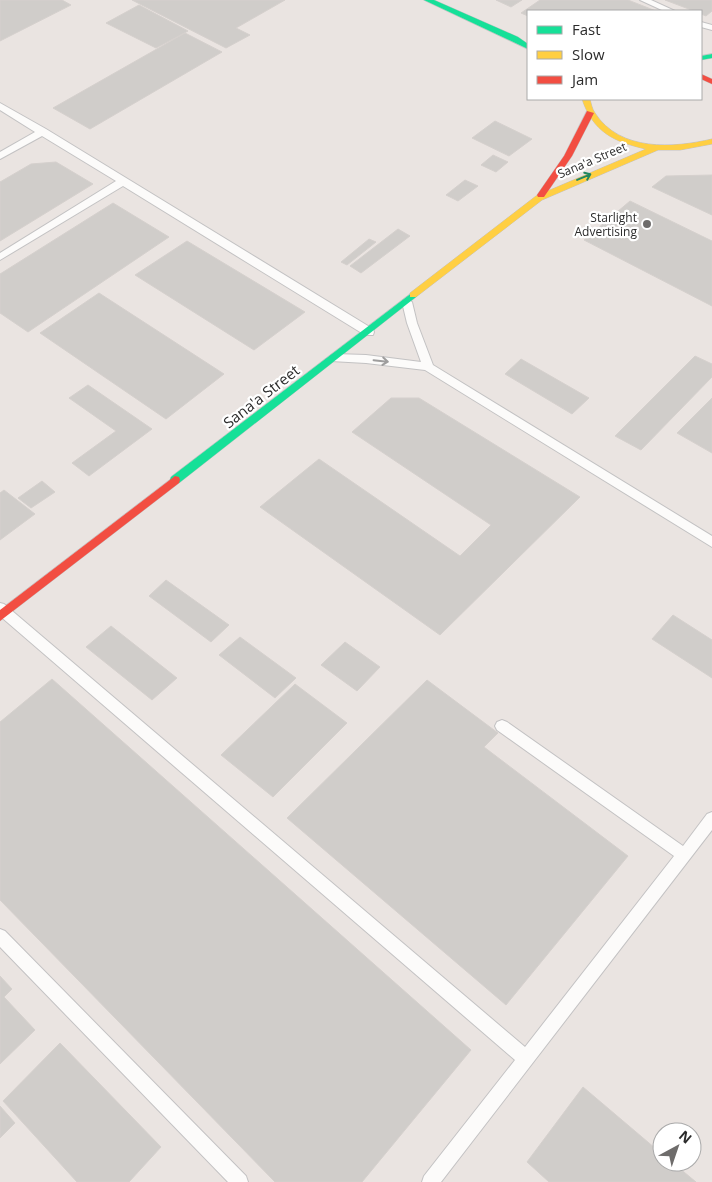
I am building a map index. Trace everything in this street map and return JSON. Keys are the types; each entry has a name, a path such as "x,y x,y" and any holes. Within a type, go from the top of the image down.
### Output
{"street":[{"path":"428,0 515,39 527,46"},
{"path":"515,39 527,42"},
{"path":"586,100 590,113 604,128 627,141 656,148 685,148 712,153"},
{"name":"Sana'a Street","path":"2,612 407,302 539,198 561,169 578,141 590,113"},
{"path":"685,148 712,141"},
{"name":"Sana'a Street","path":"539,198 656,148"}],"lane":[{"path":"644,0 669,10"},
{"path":"0,106 368,332"},
{"path":"0,156 43,132"},
{"path":"0,257 124,181"},
{"path":"407,302 414,330 428,367"},
{"path":"334,358 397,362 428,367 712,542"},
{"path":"2,612 526,1059"},
{"path":"502,726 684,855"},
{"path":"430,1182 712,819"},
{"path":"0,936 240,1182"}],"building":[{"path":"0,0 62,0 71,5 0,41"},
{"path":"132,0 285,0 236,28 250,35 226,48"},
{"path":"496,0 522,0 511,7"},
{"path":"540,0 628,0 653,10 527,10 527,16 521,13"},
{"path":"665,0 712,0 712,11 706,16 702,14 702,10 691,10"},
{"path":"139,5 188,31 156,48 106,23"},
{"path":"185,33 222,52 90,129 53,108"},
{"path":"495,121 532,139 509,156 472,138"},
{"path":"493,155 508,162 496,172 481,165"},
{"path":"56,162 93,184 0,241 0,182 31,164"},
{"path":"712,175 712,215 652,187 666,176"},
{"path":"465,180 478,186 458,201 446,195"},
{"path":"630,201 712,241 712,306 584,240"},
{"path":"113,203 169,237 28,332 0,313 0,274"},
{"path":"398,229 410,236 361,273 350,266"},
{"path":"369,239 376,242 347,265 341,262"},
{"path":"187,241 305,312 254,350 135,275"},
{"path":"99,293 224,374 166,419 40,333"},
{"path":"695,356 712,364 712,377 641,450 615,436"},
{"path":"521,359 589,398 572,414 505,374"},
{"path":"88,385 152,429 89,476 72,463 116,431 69,398"},
{"path":"391,398 419,398 580,497 440,635 260,507 319,459 460,556 491,525 352,432"},
{"path":"712,398 712,453 677,433"},
{"path":"42,481 55,492 31,508 18,498"},
{"path":"4,490 35,514 0,540 0,493"},
{"path":"166,580 229,625 211,642 149,596"},
{"path":"673,615 712,640 712,678 652,639"},
{"path":"111,626 177,678 152,700 86,647"},
{"path":"240,637 296,678 275,698 219,655"},
{"path":"345,642 380,667 357,691 321,665"},
{"path":"52,679 471,1050 362,1182 275,1182 0,900 0,722"},
{"path":"427,680 498,733 484,747 628,856 506,1005 287,818"},
{"path":"295,684 347,723 273,797 221,755"},
{"path":"0,976 12,989 4,997 35,1030 0,1064"},
{"path":"60,1043 161,1147 129,1182 77,1182 3,1101"},
{"path":"583,1087 652,1146 652,1172 684,1172 696,1182 549,1182 527,1162"},
{"path":"0,1106 15,1123 0,1138"}],"traffic: fast":[{"path":"428,0 515,39 527,46"},
{"path":"702,58 712,56"},
{"path":"175,480 413,295"}],"traffic: slow":[{"path":"586,100 591,114 602,127 630,143 646,147 680,148 712,141"},
{"path":"413,295 539,198 656,148"}],"traffic: jam":[{"path":"702,77 712,82"},
{"path":"541,195 568,156 590,113"},
{"path":"0,616 175,480"}],"place":[{"name":"Starlight Advertising","path":"647,224"}]}
